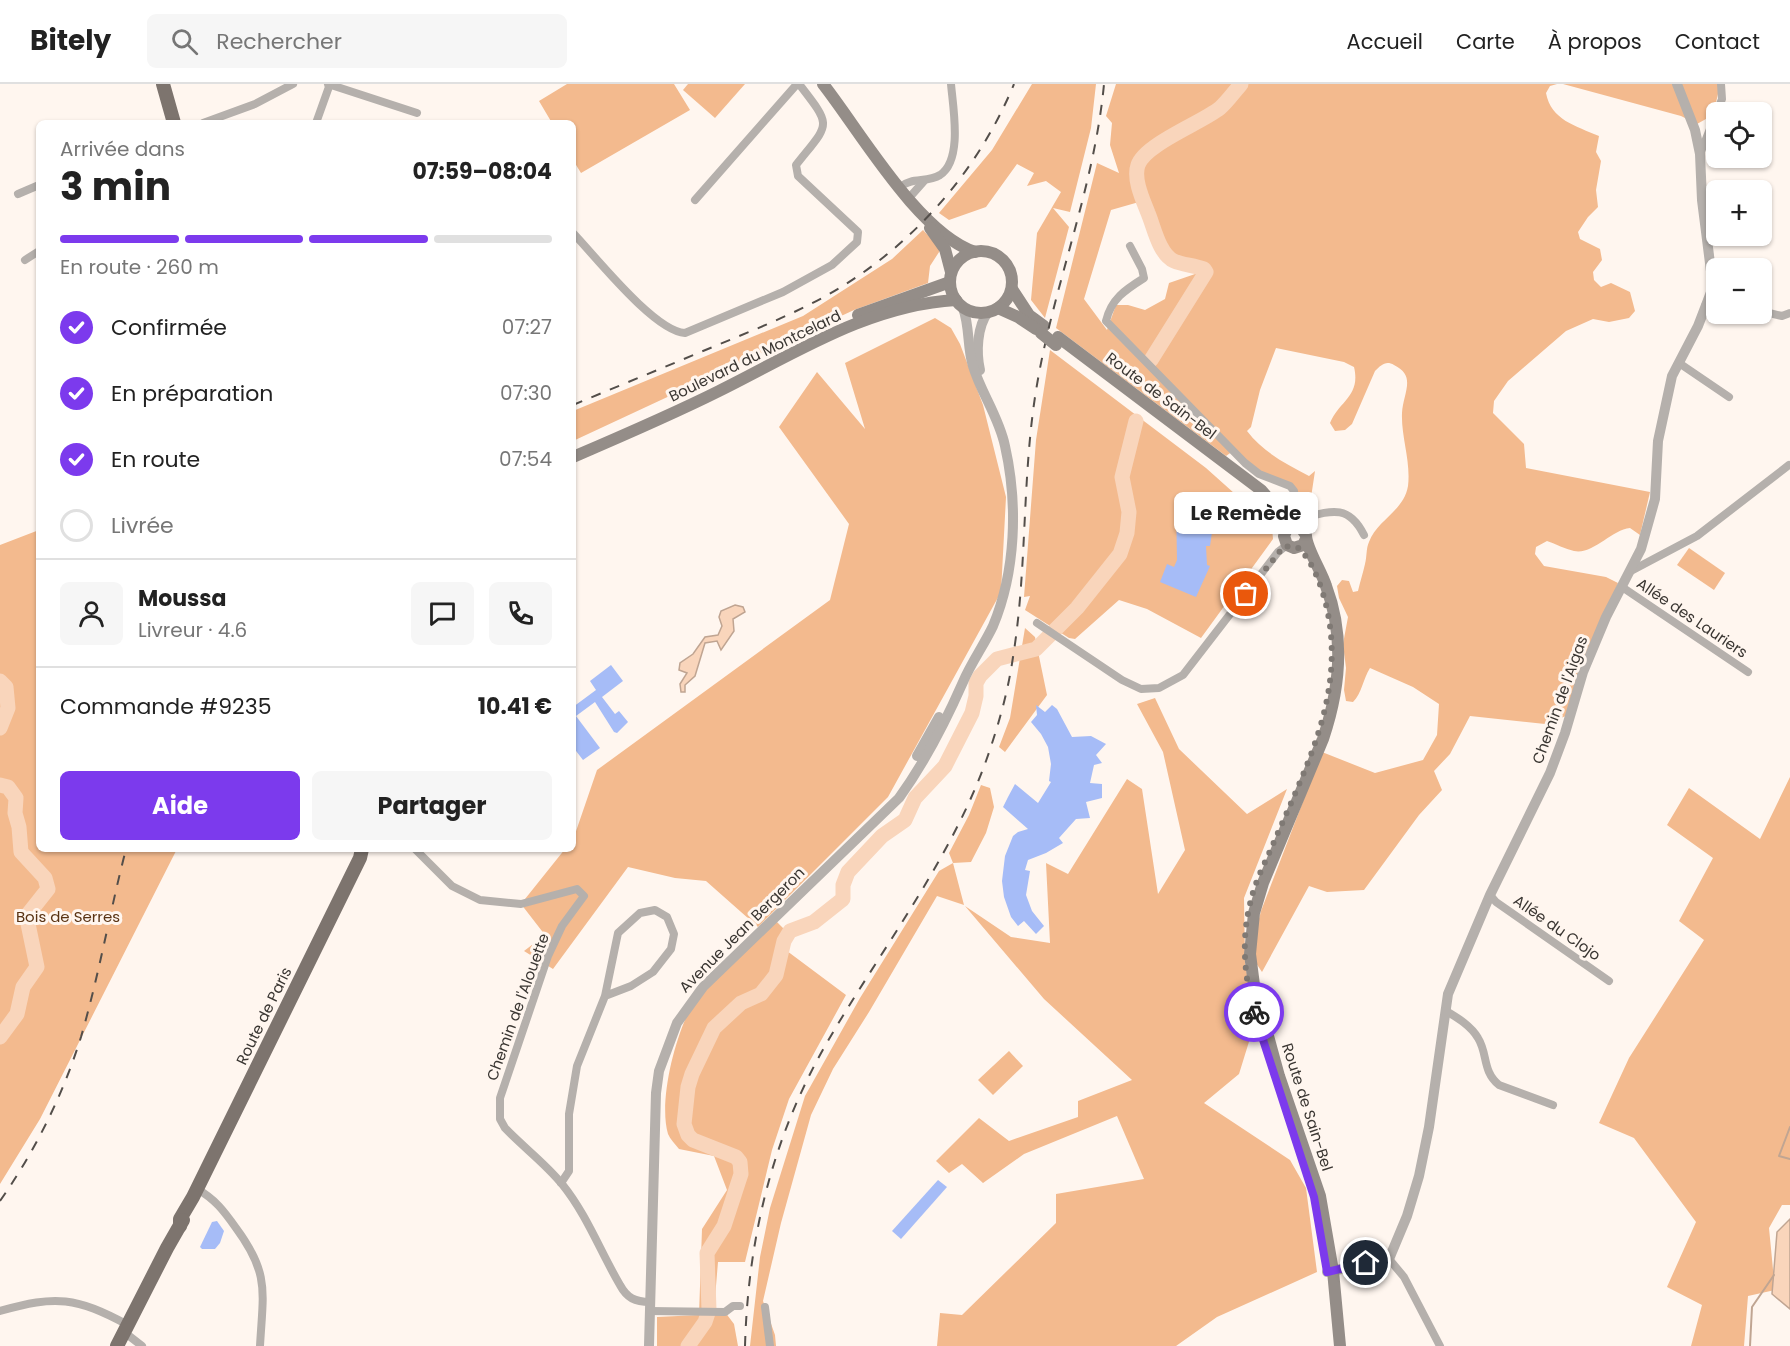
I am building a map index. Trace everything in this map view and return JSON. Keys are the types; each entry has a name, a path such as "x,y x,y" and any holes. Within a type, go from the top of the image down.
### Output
{"main road":[{"path":"161,84 171,120"},
{"path":"823,84 945,249 959,304 976,313 993,310 1007,300 1012,289 1010,271 1003,260 993,253 975,252 953,242 913,203"},
{"path":"951,277 960,259 975,252"},
{"name":"Boulevard du Montcelard","path":"576,449 715,386 808,337 873,307 951,277"},
{"name":"Route de Sain-Bel","path":"1012,289 1042,330"},
{"name":"Boulevard du Montcelard","path":"576,456 719,391 813,341 873,316 926,303 959,304"},
{"name":"Route de Sain-Bel","path":"993,310 1018,317 1042,330 1256,494 1296,534 1332,604 1338,640 1336,687 1323,739 1263,883 1254,913 1250,954 1254,985 1279,1076 1320,1196 1338,1346"},
{"name":"Route de Paris","path":"117,1346 180,1226 180,1219 195,1193 361,852"}],"street":[{"path":"211,120 255,104 293,84"},
{"path":"317,120 329,84 417,113"},
{"path":"576,236 651,316 675,333 685,333 783,292 832,265 856,242 858,232 798,176 796,165 823,130 824,116 798,84 695,200"},
{"path":"900,187 909,181 924,181 942,174 954,150 951,84"},
{"path":"1677,84 1695,130 1700,154"},
{"name":"Chemin de l'Aigas","path":"1709,258 1702,200 1700,154 1722,99 1721,84"},
{"path":"913,203 924,181"},
{"path":"18,194 36,186"},
{"path":"1130,246 1143,269 1144,278 1124,291 1113,302 1106,321 1245,463 1259,474 1290,486 1294,491 1296,534"},
{"path":"25,260 36,253"},
{"name":"Avenue Jean Bergeron","path":"959,304 967,318 970,357 976,376 986,393"},
{"name":"Avenue Jean Bergeron","path":"649,1346 656,1094 662,1064 677,1023 703,987 885,810 996,616 1004,594 1010,566 1012,504 1005,445 986,393 978,360 982,323 993,310"},
{"path":"1772,314 1782,316 1790,313"},
{"name":"Chemin de l'Aigas","path":"1389,1259 1407,1216 1430,1127 1448,994 1490,895 1550,773 1584,672 1641,549 1655,499 1659,441 1672,376 1706,316"},
{"path":"1679,363 1729,397"},
{"path":"1629,572 1697,536 1789,465"},
{"path":"1037,623 1122,681 1141,689 1159,688 1183,675 1278,552 1296,534 1336,511 1349,514 1357,520 1365,535"},
{"name":"Allée des Lauriers","path":"1622,587 1748,672"},
{"name":"Chemin de l'Alouette","path":"418,852 453,886 480,900 521,904 577,889 584,897 562,926 548,956 511,1062 499,1109 505,1128 561,1183 593,1230 607,1263 624,1292 632,1299 650,1306"},
{"name":"Allée du Clojo","path":"1490,895 1496,902 1609,981"},
{"path":"561,1183 569,1171 569,1114 578,1066 605,996 618,933 640,913 655,910 667,917 674,934 671,949 653,972 631,986 605,996"},
{"path":"1446,1011 1470,1028 1479,1039 1485,1065 1493,1080 1553,1105"},
{"path":"195,1193 219,1204 256,1258 261,1272 263,1293 260,1346"},
{"path":"1330,1271 1389,1259 1404,1278 1440,1346"},
{"path":"0,1311 42,1300 77,1302 126,1329 142,1346"},
{"path":"650,1306 695,1312 725,1312 733,1306 740,1306"},
{"path":"765,1307 770,1346"}],"green space":[{"path":"567,84 674,84 690,110 581,173 576,165 576,120 550,120 539,101"},
{"path":"688,84 745,84 715,118 683,90"},
{"path":"1032,84 1096,84 1091,128 1070,212 1053,208 1069,227 1045,318 1031,300 1037,233 1061,192 1046,181 1027,186 1034,173 1017,164 986,207 949,220 939,213 992,150"},
{"path":"1116,84 1557,84 1550,86 1546,93 1553,110 1573,125 1599,136 1596,152 1601,161 1596,190 1598,207 1578,232 1580,239 1600,249 1602,260 1593,272 1594,280 1601,287 1611,283 1630,292 1635,311 1629,318 1609,322 1593,319 1566,331 1508,381 1494,401 1493,413 1524,444 1526,468 1650,492 1640,535 1630,528 1581,551 1574,551 1547,541 1536,547 1535,554 1544,566 1606,577 1618,583 1566,716 1545,724 1470,716 1450,754 1434,771 1442,790 1419,815 1364,890 1327,892 1309,886 1262,972 1250,954 1261,911 1322,752 1375,773 1423,760 1437,735 1439,704 1413,687 1370,668 1353,702 1346,701 1344,690 1346,668 1343,644 1348,617 1339,598 1337,586 1342,580 1349,581 1353,592 1358,591 1366,561 1367,547 1373,534 1406,495 1409,477 1402,413 1407,380 1401,369 1388,363 1382,365 1375,371 1352,424 1345,430 1335,431 1330,423 1352,392 1354,367 1344,362 1276,348 1260,390 1251,427 1247,431 1260,445 1283,462 1309,476 1315,471 1309,511 1294,505 1294,491 1259,474 1233,451 1226,456 1056,328 1097,163 1119,173 1110,145 1112,123 1106,116","holes":["1146,200 1166,250 1171,256 1207,268 1205,278 1198,273 1169,283 1165,299 1145,310 1128,305 1116,305 1107,330 1084,299 1111,210"]},
{"path":"1563,84 1718,84 1716,102 1706,102 1706,119 1697,124 1681,116"},
{"path":"923,230 941,249 930,266 928,283 854,310 576,440 576,410 803,316 892,259"},
{"path":"935,318 951,328 960,344 983,405 1006,497 1001,592 888,797 758,927 706,881 675,878 628,867 553,969 524,951 545,935 521,904 563,852 576,852 576,831 597,770 830,600 849,524 779,427 817,372 865,429 845,363"},
{"path":"1050,350 1206,468 1272,527 1273,539 1201,638 1147,609 1119,600 1075,639 1069,638 1025,610 1030,596 1024,597 1036,440"},
{"name":"Bois de Serres","path":"36,531 36,852 175,852 40,1119 0,1184 0,545"},
{"path":"1689,548 1725,573 1714,590 1677,565"},
{"path":"1025,628 1035,637 1047,695 1005,752 999,747 1010,718"},
{"path":"1155,698 1179,749 1247,814 1287,789 1244,898 1245,964 1256,1019 1239,1074 1204,1103 1290,1160 1306,1188 1317,1272 1217,1317 1176,1346 937,1346 940,1313 962,1315 1056,1223 1056,1194 1144,1179 1117,1116 1024,1154 983,1183 962,1164 949,1173 936,1161 979,1118 1009,1141 1078,1117 1078,1101 1132,1080 1044,999 965,906 1011,937 1050,943 1046,863 1068,874 1127,779 1142,789 1158,894 1185,850 1163,752 1137,704"},
{"path":"1790,777 1790,1205 1782,1205 1769,1228 1775,1290 1748,1296 1744,1346 1691,1346 1702,1305 1667,1287 1696,1222 1634,1138 1599,1123 1629,1058 1704,940 1679,921 1713,858 1667,825 1689,788 1760,839"},
{"path":"981,785 990,788 994,807 986,833 971,862 953,863 949,853 969,815"},
{"path":"953,863 964,905 937,896 833,1069 811,1115 781,1223 763,1301 775,1335 776,1346 750,1346 760,1257 770,1208 805,1096 860,998 939,871"},
{"path":"773,918 785,930 779,945 846,995 789,1099 772,1150 745,1262 718,1262 714,1310 725,1312 734,1324 738,1346 657,1346 657,1317 699,1315 702,1229 727,1190 714,1156 679,1149 668,1134 665,1118 666,1099 673,1057 687,1016 704,986"},
{"path":"1009,1051 1023,1066 993,1095 978,1080"}],"shaded area":[{"path":"735,605 743,607 745,612 733,619 734,631 721,650 717,641 705,643 695,676 685,685 685,692 681,692 680,684 687,673 679,670 680,663 693,654 705,637 718,635 722,626 719,617 721,611"},
{"path":"1790,1219 1790,1309 1772,1294 1777,1232"}],"building":[{"path":"1184,498 1206,503 1206,512 1210,513 1213,525 1210,546 1206,546 1207,565 1210,566 1196,597 1160,582 1167,564 1174,567 1177,560 1176,503 1183,503"},
{"path":"611,665 623,681 602,697 615,714 619,711 628,722 617,733 614,732 595,702 576,716 576,705 596,690 590,681"},
{"path":"1036,705 1045,712 1052,705 1057,709 1072,737 1091,736 1106,744 1096,755 1102,763 1094,765 1090,783 1102,784 1102,798 1086,802 1090,818 1076,819 1059,838 1063,843 1028,860 1025,870 1030,871 1026,895 1032,911 1044,926 1036,934 1024,921 1018,926 1011,917 1004,897 1002,881 1005,856 1013,836 1028,829 1003,807 1015,784 1038,803 1051,782 1049,781 1051,764 1048,747 1031,722 1037,715"},
{"path":"576,716 600,748 583,760 576,751"},
{"path":"938,1180 947,1187 901,1239 892,1231"},
{"path":"217,1221 224,1231 220,1243 215,1249 202,1249 200,1247 212,1222"}],"waterway":[{"path":"1151,360 1206,272 1204,269 1174,261 1164,253 1139,189 1138,165 1151,149 1220,108 1241,84"},
{"path":"688,1346 705,1322 709,1310 707,1253 724,1226 741,1174 740,1162 736,1157 693,1140 688,1135 684,1124 688,1087 692,1074 714,1028 741,1003 761,994 776,975 784,941 790,931 814,922 843,899 843,885 848,872 882,836 905,820 915,798 945,766 972,713 976,683 980,676 997,659 1036,649 1077,608 1120,554 1127,533 1129,512 1122,477 1136,421"},
{"path":"0,681 6,687 8,708 0,728"},
{"path":"0,785 8,787 16,798 15,813 19,827 21,852 45,878 48,889 29,913 27,919 37,967 23,987 17,1014 0,1037"},
{"path":"1790,1127 1779,1156 1790,1159"},
{"path":"1750,1346 1752,1307 1774,1275"}],"railway":[{"path":"576,404 779,319 824,297 884,257 912,233 960,179 981,149 1014,84"},
{"path":"745,1346 751,1267 758,1229 766,1191 791,1117 806,1081 825,1046 953,835 971,799 998,722 1013,657 1021,592 1028,462 1035,397 1051,318 1091,163 1104,84"},
{"path":"0,1201 47,1122 74,1059 93,990 125,852"}],"way so far":[{"path":"1246,594 1284,546 1299,548 1307,556 1324,598 1329,620 1333,666 1330,693 1319,734 1251,898 1244,951 1254,1012"}],"place":[{"name":"Le Remède","path":"1246,594"}],"route":[{"path":"1254,1012 1314,1197 1327,1272 1366,1263"}]}
